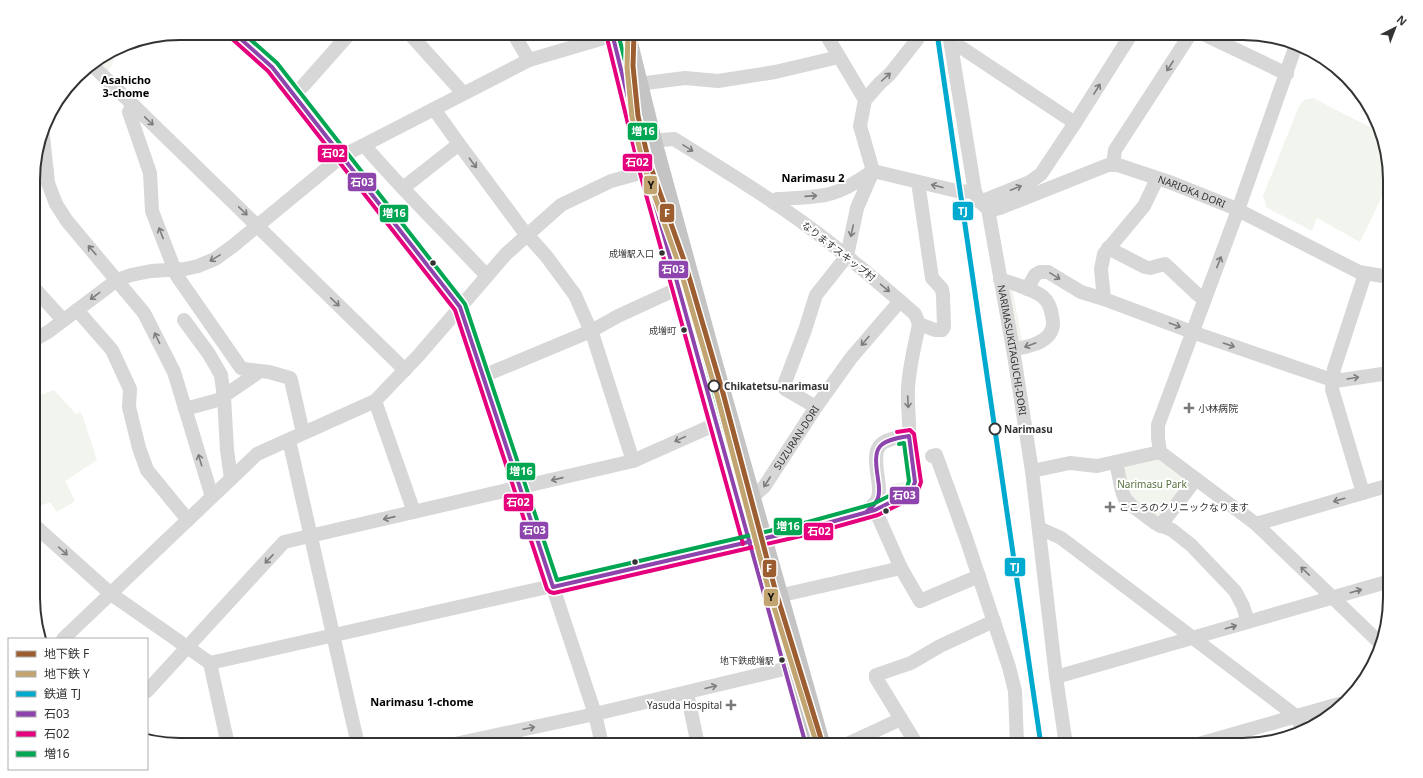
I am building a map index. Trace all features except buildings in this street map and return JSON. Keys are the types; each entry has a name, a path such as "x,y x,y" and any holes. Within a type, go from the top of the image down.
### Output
{"highway":[{"path":"620,40 638,84 652,143 652,170 713,366 751,498 756,541 784,669 804,738"},
{"path":"620,40 652,170 679,288 716,424 756,541 778,596 818,738"}],"street":[{"path":"248,40 294,94 460,307 595,714 600,738"},
{"path":"294,94 344,40"},
{"path":"415,40 463,92"},
{"path":"517,40 528,60"},
{"path":"40,337 117,280 131,275 151,271 185,269 198,266 215,259 258,226 342,156 364,144 528,60 597,40"},
{"path":"829,40 865,100"},
{"path":"816,407 785,389 784,385 806,330 816,295 847,256 857,208 873,171 860,126 865,100 890,74 917,40"},
{"name":"NARIMASUKITAGUCHI-DORI","path":"950,40 981,201 1000,279 1013,349 1032,471 1056,677 1065,738"},
{"path":"981,201 1030,182 1041,174 1128,40"},
{"path":"774,202 777,199 825,195 842,190 859,181 873,171 960,192 981,201 992,210 1113,164 1115,150 1186,40"},
{"path":"1216,40 1287,74"},
{"path":"952,49 962,48 1075,123"},
{"path":"1295,50 1238,210 1158,425 1158,438 1160,452 1256,524 1376,640"},
{"path":"638,84 685,78 718,81 775,72 839,56"},
{"path":"96,69 405,370"},
{"path":"133,105 128,112 150,173 152,211 177,276 241,368 269,372 290,378 303,433"},
{"path":"434,109 459,144 575,295 591,331 633,461"},
{"name":"なりますスキップ村","path":"652,143 662,140 674,140 774,202 847,256 915,314 919,324"},
{"path":"364,144 403,188 487,276"},
{"path":"403,188 459,144"},
{"path":"44,148 52,195 60,212 144,313 174,372 212,497"},
{"name":"NARIOKA DORI","path":"1113,164 1172,183 1238,210 1365,274 1383,276"},
{"path":"40,175 47,170"},
{"path":"64,638 257,454 375,401 405,370 506,254 561,205 606,183 652,170"},
{"path":"1104,299 1101,269 1104,254 1144,206 1157,179"},
{"path":"210,663 756,541 810,528 871,509 904,496 912,490 915,482 909,436 910,423 907,402 908,387 919,324 935,330 942,330 944,327 943,294 942,289 932,278 918,182"},
{"path":"1108,248 1145,267 1150,268 1165,264 1198,295 1205,299"},
{"path":"1026,289 1035,275 1040,272 1051,273 1081,292 1335,381 1383,373"},
{"path":"1363,493 1332,388 1332,380 1334,369 1365,274"},
{"path":"1000,279 1039,294 1046,300 1050,308 1053,328 1047,337 1039,342 1013,349"},
{"path":"483,376 591,331 618,316 679,288"},
{"path":"40,295 63,320"},
{"name":"SUZURAN-DORI","path":"751,498 764,487 816,407 851,358 900,301"},
{"path":"77,310 112,350 130,389 129,407 139,448 147,470 188,520"},
{"path":"184,320 209,354 220,375 224,397 227,450 232,479"},
{"path":"185,410 224,397 257,374 258,371"},
{"path":"375,401 414,512"},
{"path":"148,690 284,542 633,461 716,424"},
{"path":"871,509 877,499 879,487 876,459 877,449 883,442 889,439 909,436"},
{"path":"289,440 356,738"},
{"path":"1032,471 1076,463 1094,466 1160,452"},
{"path":"932,456 936,455 1009,667 1015,691 1017,738"},
{"path":"1116,462 1125,499 1160,526 1172,530 1191,545 1230,584 1239,598 1248,622"},
{"path":"1160,526 1196,479"},
{"path":"879,487 888,494 904,496"},
{"path":"1256,524 1383,487"},
{"path":"871,509 901,568 920,601 978,576"},
{"path":"1039,528 1061,538 1194,638 1299,722"},
{"path":"40,530 111,594 210,663 226,738"},
{"path":"778,596 901,568"},
{"path":"1056,677 1383,583"},
{"path":"913,738 876,678 876,675 911,662 940,646 994,621"},
{"path":"483,738 687,693 784,669"},
{"path":"687,693 697,738"},
{"path":"1227,738 1299,722 1326,710"},
{"path":"860,738 901,719"}],"green space":[{"path":"114,56 114,59 108,72 100,66"},
{"path":"1313,98 1373,128 1382,161 1383,194 1360,242 1317,218 1312,231 1267,208 1263,196 1299,106 1304,100"},
{"path":"1011,290 1013,292 1022,341 1019,343 1010,292"},
{"path":"54,390 76,414 80,412 97,460 65,481 75,501 57,512 50,502 40,506 40,395"},
{"name":"Narimasu Park","path":"1158,456 1186,478 1188,482 1161,517 1155,518 1132,500 1122,468 1125,463"},
{"path":"906,481 907,486 900,489 893,490 891,486 894,484"}],"metro line":[{"name":"Y","path":"628,40 627,67 632,117 643,163 679,265 717,395 769,591 815,738"},
{"name":"F","path":"634,40 633,66 638,116 649,162 685,263 723,393 775,589 821,738"}],"rail line":[{"name":"TJ","path":"938,40 1040,738"}],"transit line":[{"name":"石02","path":"233,40 268,71 455,310 547,589 550,592 554,593 810,534 878,515 912,498 917,493 921,482 914,434 910,430 897,432"},
{"name":"石03","path":"242,40 272,67 460,307 553,587 809,528 875,510 909,493 912,490 915,482 909,436 890,440 883,443 879,447 876,459 879,496 875,504 866,512"},
{"name":"増16","path":"251,40 277,63 465,304 557,580 808,522 873,504 907,487 909,481 904,443 899,444"},
{"name":"石02","path":"607,40 640,173 743,544"},
{"name":"石03","path":"614,40 646,171 804,738"},
{"name":"増16","path":"620,40 652,169 755,540"}],"place":[{"name":"成増駅入口","path":"662,253"},
{"name":"成増町","path":"684,330"},
{"name":"Chikatetsu-narimasu","path":"714,386"},
{"name":"小林病院","path":"1189,408"},
{"name":"Narimasu","path":"995,429"},
{"name":"こころのクリニックなります","path":"1110,507"},
{"name":"地下鉄成増駅","path":"782,660"},
{"name":"Yasuda Hospital","path":"731,705"}],"district":[{"name":"Asahicho 3-chome","path":"126,85"},
{"name":"Narimasu 2","path":"813,177"},
{"name":"Narimasu 1-chome","path":"422,701"}]}
